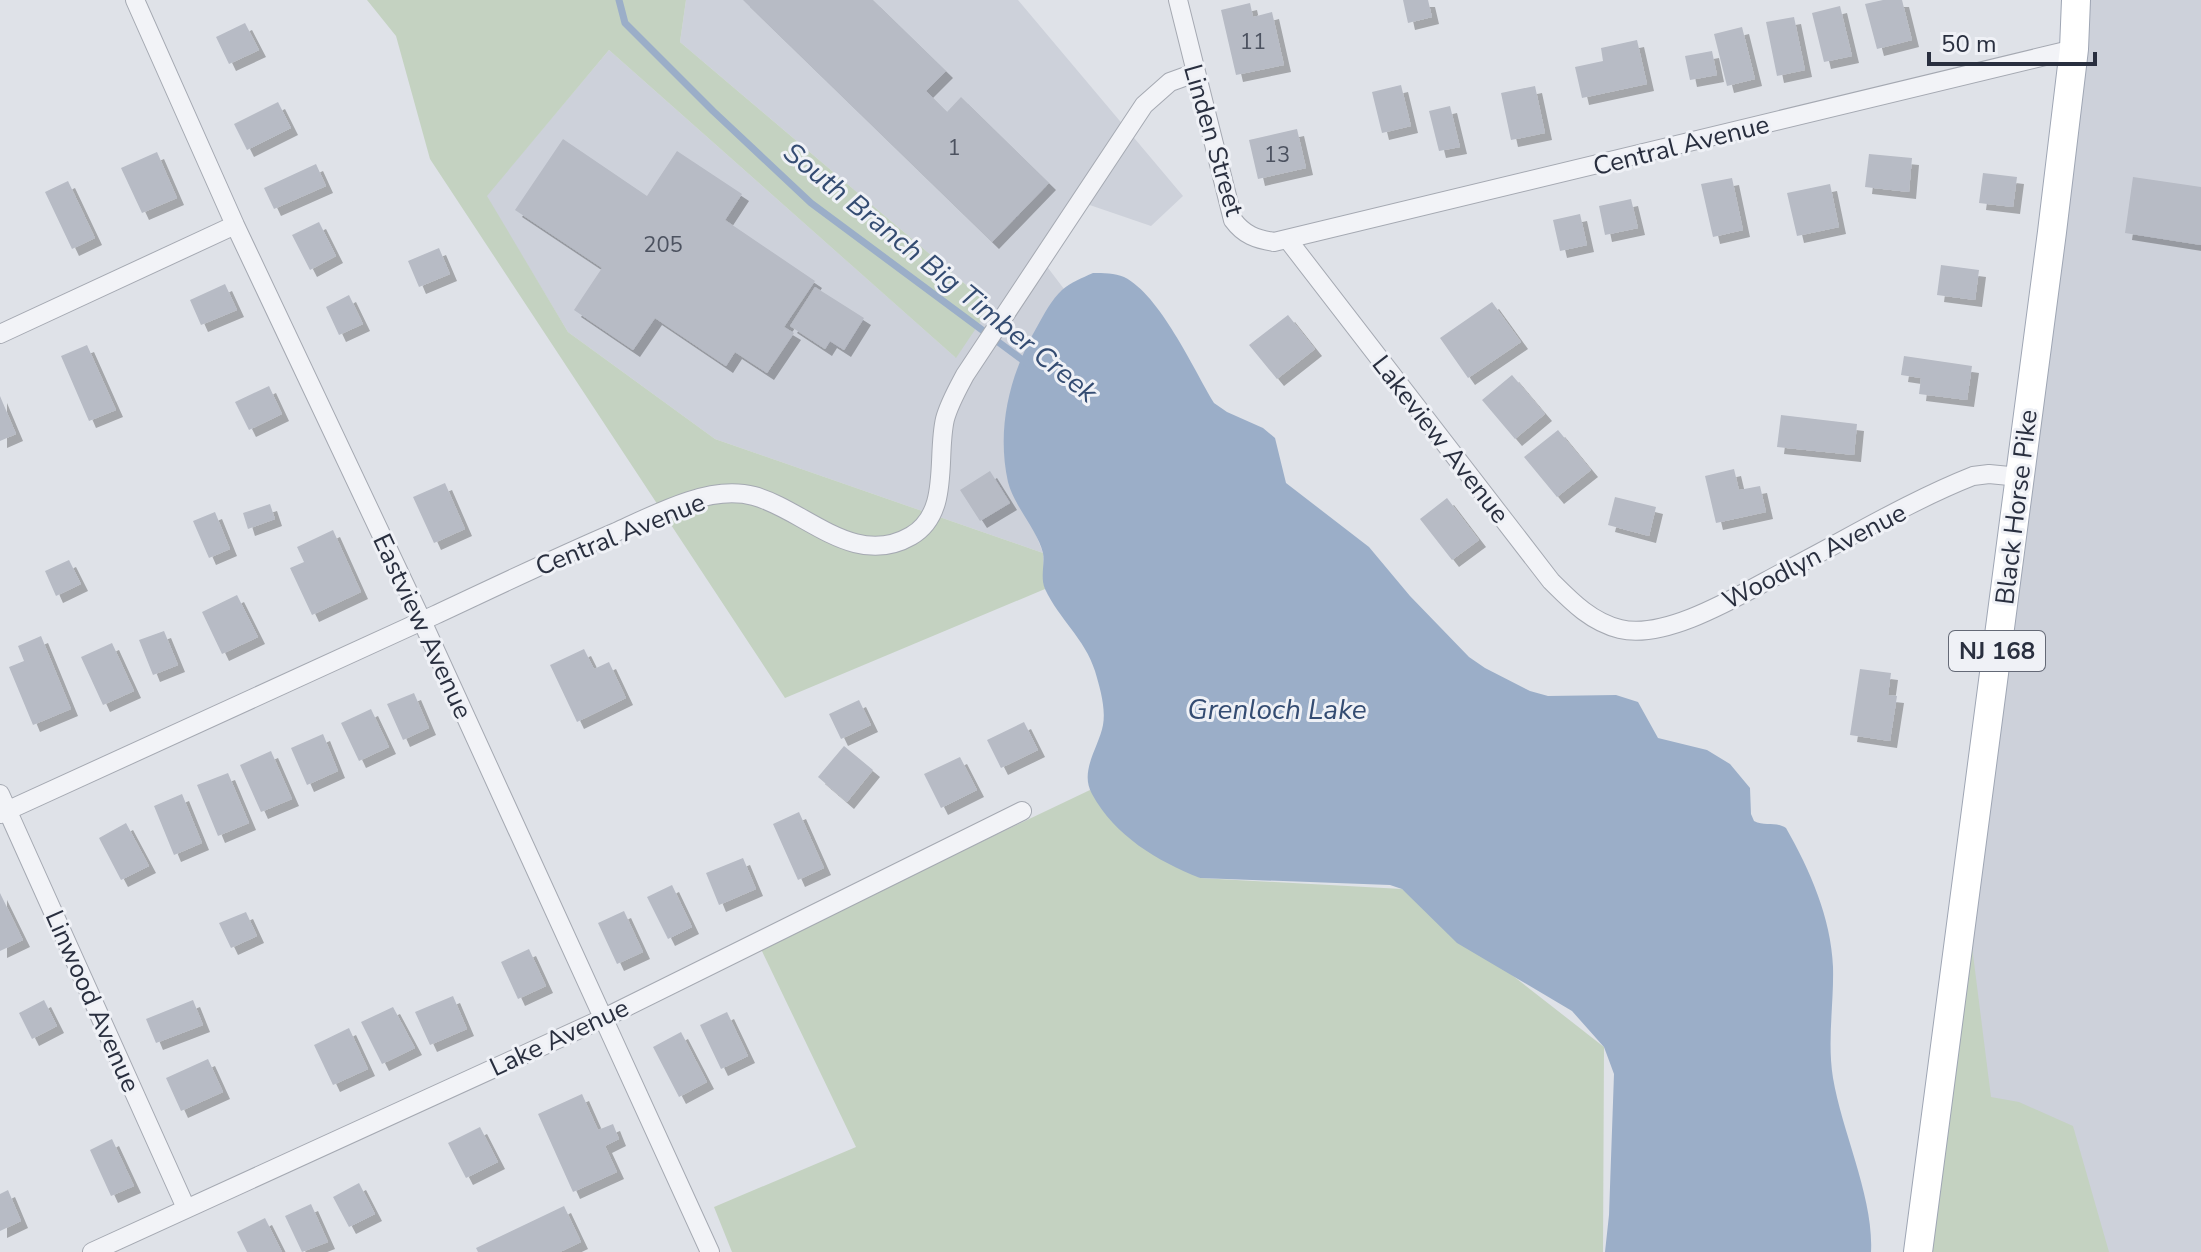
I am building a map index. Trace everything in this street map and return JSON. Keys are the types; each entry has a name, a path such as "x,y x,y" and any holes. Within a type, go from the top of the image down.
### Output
{"main road":[{"name":"Black Horse Pike","path":"1918,1252 2020,477 2074,49 2076,0"}],"street":[{"name":"Eastview Avenue","path":"135,0 235,225 422,621 710,1252"},
{"name":"Linden Street","path":"1178,0 1233,220 1250,236 1274,242 1288,240"},
{"name":"Central Avenue","path":"1288,240 2074,49"},
{"name":"Central Avenue","path":"3,806 686,502 733,493 754,496 845,541 882,545 900,542 915,534 935,505 940,491 941,446 946,418 956,392 1144,105 1170,82 1195,73"},
{"path":"0,334 235,225"},
{"name":"Lakeview Avenue","path":"1288,240 1551,581 1585,614 1607,625"},
{"name":"Woodlyn Avenue","path":"1607,625 1621,630 1641,631 1672,624 1721,604 1961,481 1989,474 2020,477"},
{"name":"Linwood Avenue","path":"3,806 186,1208"},
{"name":"Lake Avenue","path":"92,1252 604,1018 1022,811"}],"shaded area":[{"path":"686,0 1018,0 1183,196 1151,226 1078,201 1042,260 1064,289 1004,453 1043,553 715,439 568,332 486,196 609,50 955,357 991,306 680,42"},
{"path":"2076,0 2201,0 2201,1252 1918,1252"}],"green space":[{"path":"367,0 686,0 680,42 991,306 956,358 609,50 487,196 568,332 715,439 1043,553 1045,589 785,698 430,159 396,36"},
{"path":"1090,790 1200,878 1402,889 1604,1047 1603,1252 732,1252 714,1207 856,1147 760,947"},
{"path":"1965,891 1991,1097 2019,1102 2073,1126 2109,1252 1918,1252"}],"water":[{"name":"Grenloch Lake","path":"1093,273 1124,277 1150,299 1175,334 1214,403 1263,428 1275,438 1286,483 1369,547 1410,596 1469,657 1530,691 1548,696 1616,695 1638,702 1658,738 1707,750 1730,764 1750,788 1754,821 1786,828 1811,878 1828,931 1833,967 1833,1078 1863,1187 1871,1231 1871,1252 1605,1252 1614,1074 1604,1047 1572,1011 1457,943 1402,889 1390,885 1200,878 1168,864 1138,845 1101,809 1092,794 1088,777 1104,718 1099,684 1085,649 1045,589 1043,553 1011,491 1004,441 1008,401 1028,343 1058,294 1073,282"}],"building":[{"path":"743,0 873,0 946,71 926,91 947,112 961,97 1049,183 992,242"},
{"path":"1403,0 1428,0 1432,17 1408,23"},
{"path":"1902,0 1912,40 1877,49 1865,4"},
{"path":"1250,3 1253,17 1272,12 1284,65 1236,75 1221,10"},
{"path":"1840,6 1852,56 1824,62 1812,13"},
{"path":"1794,17 1805,70 1777,76 1766,22"},
{"path":"245,23 259,50 229,64 216,37"},
{"path":"1742,27 1755,79 1727,86 1714,34"},
{"path":"1637,40 1647,84 1582,98 1575,67 1603,61 1601,48"},
{"path":"1712,51 1717,75 1690,80 1685,56"},
{"path":"1401,85 1411,126 1382,133 1372,92"},
{"path":"1535,86 1545,133 1511,140 1501,93"},
{"path":"278,102 291,128 247,150 234,124"},
{"path":"1450,106 1460,147 1439,151 1429,111"},
{"path":"1297,129 1306,168 1258,179 1249,140"},
{"path":"563,139 647,196 677,151 742,194 725,220 815,281 784,327 794,333 767,373 735,352 726,366 655,318 633,350 574,310 602,268 515,210"},
{"path":"157,152 177,198 142,213 121,168"},
{"path":"1869,154 1912,158 1909,192 1865,187"},
{"path":"316,164 326,186 274,209 264,188"},
{"path":"1983,173 2017,177 2013,207 1979,203"},
{"path":"2133,177 2201,187 2201,245 2125,233"},
{"path":"1732,178 1743,230 1713,237 1701,184"},
{"path":"68,181 95,238 72,249 45,192"},
{"path":"1830,184 1839,227 1797,236 1787,193"},
{"path":"1631,199 1638,228 1605,235 1599,206"},
{"path":"1580,214 1587,245 1560,251 1553,220"},
{"path":"319,222 336,256 310,270 292,235"},
{"path":"439,248 450,274 419,287 408,261"},
{"path":"1941,265 1979,270 1975,300 1937,295"},
{"path":"225,284 237,310 201,325 190,300"},
{"path":"815,287 864,318 844,350 830,341 825,349 790,326"},
{"path":"349,295 363,324 339,335 326,307"},
{"path":"1492,302 1521,342 1468,378 1440,338"},
{"path":"1288,315 1315,349 1277,379 1249,345"},
{"path":"87,345 116,410 89,421 61,356"},
{"path":"1904,356 1972,366 1967,400 1919,394 1921,378 1901,375"},
{"path":"1512,375 1545,414 1515,439 1482,400"},
{"path":"269,386 282,414 249,430 235,402"},
{"path":"0,396 16,434 0,441"},
{"path":"1781,415 1857,424 1854,455 1777,447"},
{"path":"1558,430 1591,470 1557,497 1524,457"},
{"path":"1734,469 1739,490 1760,486 1766,512 1716,523 1705,476"},
{"path":"990,471 1010,503 980,521 960,490"},
{"path":"445,483 465,529 434,543 413,497"},
{"path":"1615,497 1656,507 1649,536 1608,525"},
{"path":"1447,498 1479,540 1452,560 1420,519"},
{"path":"270,504 275,519 248,529 243,513"},
{"path":"215,512 230,549 209,558 193,521"},
{"path":"333,530 361,592 312,615 290,568 304,562 297,547"},
{"path":"69,560 81,584 56,596 45,571"},
{"path":"237,595 258,637 222,654 202,612"},
{"path":"164,631 178,665 153,675 139,640"},
{"path":"41,636 71,709 33,725 9,667 24,661 18,646"},
{"path":"112,643 134,691 103,705 81,657"},
{"path":"584,649 594,669 609,662 626,698 577,722 550,665"},
{"path":"1860,669 1891,673 1888,695 1897,696 1890,741 1850,735"},
{"path":"414,693 429,728 403,740 387,704"},
{"path":"859,700 871,725 841,739 829,714"},
{"path":"371,709 389,747 359,761 341,723"},
{"path":"1024,722 1038,750 1001,768 987,740"},
{"path":"323,734 338,771 307,785 291,748"},
{"path":"844,746 873,770 847,802 818,777"},
{"path":"271,751 292,799 261,812 240,765"},
{"path":"960,757 977,790 941,808 924,774"},
{"path":"228,773 249,823 218,836 197,785"},
{"path":"182,794 202,843 174,855 154,806"},
{"path":"799,812 824,868 798,880 773,824"},
{"path":"126,823 149,866 121,880 99,838"},
{"path":"743,858 756,889 719,905 706,873"},
{"path":"672,885 692,927 668,939 647,897"},
{"path":"0,893 23,940 0,951"},
{"path":"624,911 643,952 617,964 598,923"},
{"path":"246,912 257,936 231,948 219,923"},
{"path":"529,949 546,986 518,999 501,962"},
{"path":"453,996 467,1029 430,1045 415,1012"},
{"path":"44,1000 57,1026 32,1039 19,1013"},
{"path":"193,1000 203,1025 156,1043 146,1019"},
{"path":"393,1007 415,1048 382,1064 361,1022"},
{"path":"727,1012 748,1056 721,1069 700,1025"},
{"path":"349,1028 368,1069 333,1085 314,1045"},
{"path":"681,1032 707,1082 679,1097 653,1047"},
{"path":"208,1059 223,1092 181,1111 166,1078"},
{"path":"582,1094 598,1130 613,1124 619,1139 605,1146 617,1172 573,1192 538,1114"},
{"path":"480,1127 498,1162 466,1178 448,1143"},
{"path":"112,1139 134,1186 111,1196 90,1150"},
{"path":"359,1183 375,1214 349,1227 333,1197"},
{"path":"8,1190 21,1221 0,1231 0,1194"},
{"path":"311,1204 328,1242 302,1252 285,1216"},
{"path":"564,1206 581,1242 560,1252 478,1252 476,1248"},
{"path":"265,1218 282,1252 247,1252 237,1232"}],"waterway":[{"name":"South Branch Big Timber Creek","path":"619,0 625,23 811,203 1028,364"}]}
